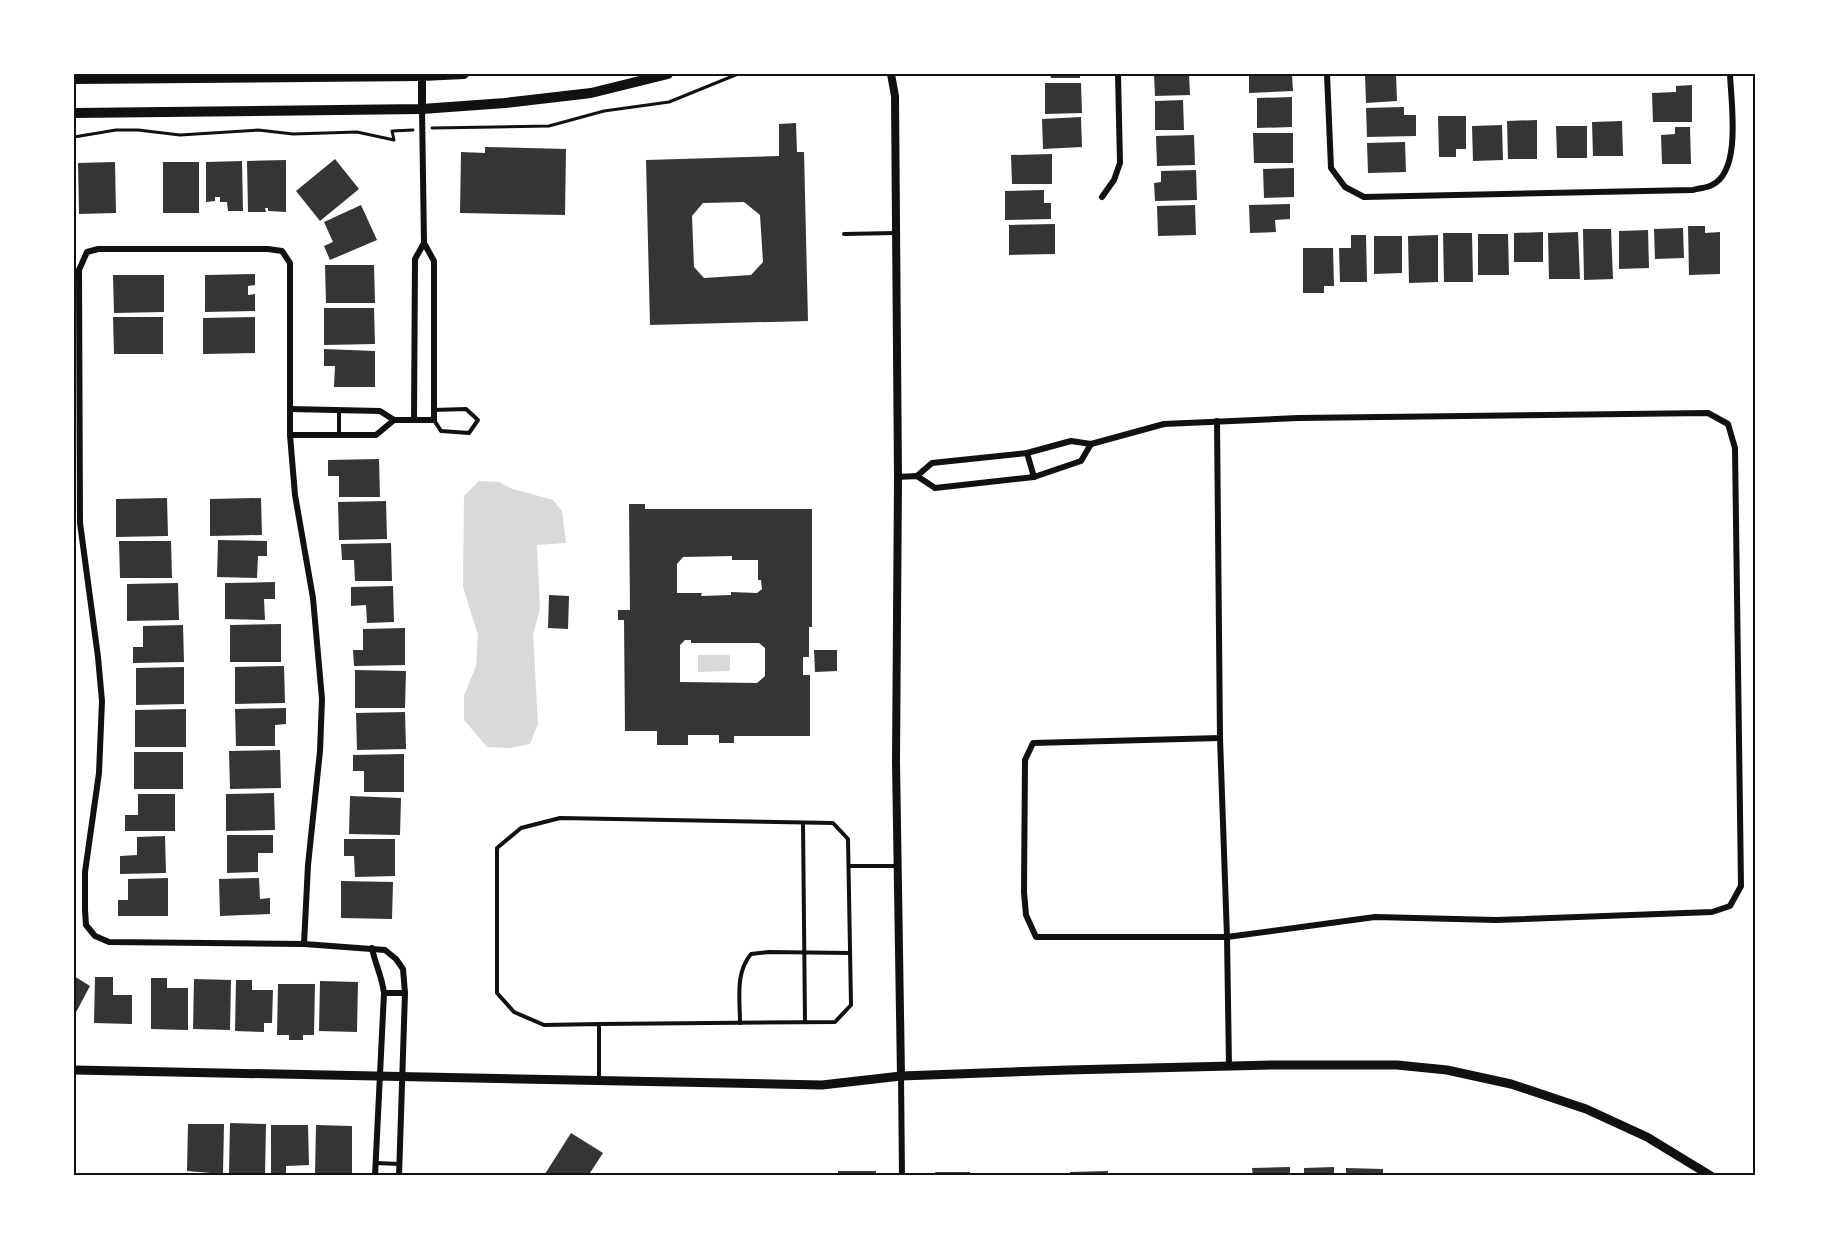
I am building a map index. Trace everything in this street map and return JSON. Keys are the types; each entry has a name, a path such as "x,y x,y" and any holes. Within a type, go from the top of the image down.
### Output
{"main road":[{"path":"74,79 464,74"},
{"path":"74,113 422,109 505,103 591,93 668,74"},
{"path":"74,1070 822,1085 901,1076 1229,1066 1397,1065 1447,1070 1510,1084 1586,1109 1637,1132 1711,1176"}],"street":[{"path":"891,74 896,96 896,762 902,1176"},
{"path":"1102,197 1114,180 1120,164 1118,74"},
{"path":"1327,74 1331,168 1345,187 1364,197 1694,190 1713,185 1726,172 1732,153 1730,74"},
{"path":"290,409 380,411 394,420 434,420 434,261 424,243 422,75"},
{"path":"414,420 415,259 424,243"},
{"path":"304,944 308,865 320,751 322,699 313,598 295,495 290,435 290,262 282,252 268,249 98,249 87,252 79,270 80,523 102,701 99,773 85,872 86,925 95,936 109,942 304,944 385,950 403,969 405,993 399,1176"},
{"path":"897,477 917,476 932,463 1027,453 1071,441 1091,444 1164,424 1298,418 1708,413 1728,424 1735,448 1741,886 1730,906 1712,912 1496,920 1375,917 1227,937 1036,937 1026,915 1024,892 1024,760 1033,743 1221,738"},
{"path":"290,435 376,435 394,420"},
{"path":"1217,421 1221,738 1229,1066"},
{"path":"917,476 934,488 1034,477 1081,461 1091,444"},
{"path":"1027,453 1034,477"},
{"path":"372,948 374,963 382,975 384,993 375,1176"},
{"path":"384,993 405,993"}],"lane":[{"path":"844,234 896,232"},
{"path":"434,410 466,409 478,420 470,433 441,431 434,420"},
{"path":"339,411 339,434"},
{"path":"560,818 833,823 848,839 849,866 851,1005 835,1022 544,1025 514,1011 497,993 497,848 521,828 560,818"},
{"path":"803,823 805,1022"},
{"path":"849,866 898,866"},
{"path":"740,1023 740,975 743,963 751,954 850,953"},
{"path":"598,1024 599,1081"},
{"path":"375,1163 399,1164"}],"shaded area":[{"path":"479,481 499,482 510,488 553,500 562,511 566,543 537,545 540,609 533,634 538,724 530,744 510,748 487,747 464,720 464,696 476,666 478,635 463,587 464,496"},
{"path":"698,655 730,655 730,671 698,672"}],"building":[{"path":"1050,74 1080,74 1080,78 1051,78"},
{"path":"1154,74 1189,74 1190,95 1155,96"},
{"path":"1249,74 1292,74 1293,91 1249,93"},
{"path":"1365,74 1396,74 1397,101 1366,103"},
{"path":"1045,83 1081,83 1082,113 1045,114"},
{"path":"1692,85 1692,122 1653,122 1652,93 1676,92 1676,86"},
{"path":"1292,97 1292,127 1257,128 1257,98"},
{"path":"1183,100 1184,130 1155,130 1155,101"},
{"path":"1404,107 1404,115 1416,115 1416,136 1367,137 1366,108"},
{"path":"1438,116 1466,116 1466,149 1456,149 1456,157 1439,157"},
{"path":"1081,117 1082,147 1043,149 1042,119"},
{"path":"1537,120 1537,159 1508,159 1507,121"},
{"path":"1622,121 1623,156 1593,156 1592,122"},
{"path":"796,123 797,152 804,152 808,321 650,325 646,160 779,156 779,124","holes":["744,202 760,215 763,262 751,275 704,278 694,267 692,216 703,203"]},
{"path":"1502,125 1503,160 1473,161 1472,126"},
{"path":"1556,126 1587,126 1587,158 1557,158"},
{"path":"1675,127 1690,127 1691,164 1662,164 1661,135 1675,134"},
{"path":"1253,133 1293,133 1293,163 1254,163"},
{"path":"1194,135 1195,165 1157,166 1156,136"},
{"path":"1405,142 1406,172 1368,173 1367,143"},
{"path":"485,147 566,149 565,215 460,213 461,152 485,153"},
{"path":"1052,154 1052,184 1012,184 1011,155"},
{"path":"335,159 359,189 320,221 296,191"},
{"path":"286,160 286,212 268,211 268,208 265,208 266,212 248,212 247,161"},
{"path":"242,161 243,211 228,211 227,202 220,202 220,197 215,197 215,201 206,202 206,162"},
{"path":"115,162 116,213 79,214 78,163"},
{"path":"163,162 199,162 199,213 163,213"},
{"path":"1294,168 1294,197 1264,198 1263,169"},
{"path":"1196,170 1197,200 1155,201 1154,183 1161,182 1161,171"},
{"path":"1044,190 1044,203 1051,203 1051,219 1005,220 1005,191"},
{"path":"1290,204 1290,219 1275,220 1276,232 1250,233 1249,205"},
{"path":"361,205 377,240 330,260 324,246 333,242 324,222"},
{"path":"1195,205 1196,235 1158,236 1157,206"},
{"path":"1055,224 1055,254 1009,255 1009,225"},
{"path":"1688,226 1705,226 1705,233 1720,232 1720,274 1689,275"},
{"path":"1683,228 1684,258 1655,259 1654,229"},
{"path":"1583,229 1611,229 1613,279 1584,280"},
{"path":"1648,230 1649,268 1619,269 1619,231"},
{"path":"1543,232 1543,262 1514,262 1514,233"},
{"path":"1578,232 1580,279 1549,279 1548,233"},
{"path":"1443,233 1472,233 1473,282 1444,282"},
{"path":"1478,234 1508,234 1509,275 1478,275"},
{"path":"1351,235 1366,235 1367,282 1340,282 1339,248 1351,248"},
{"path":"1438,235 1438,282 1409,283 1408,236"},
{"path":"1374,236 1402,236 1402,273 1374,274"},
{"path":"1303,248 1333,248 1334,286 1324,286 1324,293 1303,293"},
{"path":"1753,249 1756,249 1756,279 1753,279"},
{"path":"325,265 374,265 375,303 326,303"},
{"path":"255,274 255,285 248,286 248,295 255,294 255,311 205,312 205,275"},
{"path":"113,275 164,275 164,312 114,313"},
{"path":"324,308 374,308 375,344 324,345"},
{"path":"113,317 163,317 163,354 114,354"},
{"path":"255,317 255,353 203,354 203,318"},
{"path":"324,349 375,351 375,387 334,387 335,366 324,366"},
{"path":"379,459 380,497 339,497 339,476 328,476 328,460"},
{"path":"167,498 168,536 116,537 116,499"},
{"path":"261,498 262,535 210,536 210,499"},
{"path":"386,501 387,539 339,540 338,502"},
{"path":"629,504 645,504 645,509 812,509 812,627 809,627 809,657 803,657 803,675 810,675 810,736 734,736 734,743 719,743 719,735 688,735 688,745 657,745 657,731 625,731 624,620 618,620 618,610 630,610","holes":["732,556 732,560 758,560 758,580 761,580 762,589 757,593 731,592 731,595 701,596 702,593 677,593 677,564 683,557","685,640 691,640 691,643 759,643 765,648 765,676 757,683 680,682 680,645"]},
{"path":"218,540 267,541 267,556 258,556 257,578 217,577"},
{"path":"119,541 171,541 172,578 120,578"},
{"path":"391,543 392,581 355,581 354,560 342,560 341,544"},
{"path":"275,582 275,599 264,599 265,620 225,619 225,583"},
{"path":"178,583 179,620 127,621 127,584"},
{"path":"393,586 394,622 367,623 366,605 351,606 351,587"},
{"path":"549,595 569,596 568,629 548,628"},
{"path":"281,624 281,662 230,662 230,625"},
{"path":"183,625 184,662 133,663 133,647 143,647 143,626"},
{"path":"405,628 405,665 354,666 353,650 363,650 363,629"},
{"path":"814,650 837,650 837,671 815,672"},
{"path":"284,666 285,703 235,704 235,667"},
{"path":"184,667 184,704 136,705 136,668"},
{"path":"355,670 406,671 405,708 355,708"},
{"path":"286,708 286,724 275,725 275,746 236,746 235,709"},
{"path":"186,709 186,747 135,747 135,710"},
{"path":"405,712 406,749 357,750 356,713"},
{"path":"280,750 281,788 230,789 229,751"},
{"path":"134,752 183,752 183,789 134,789"},
{"path":"404,754 404,792 364,792 364,771 353,771 353,755"},
{"path":"274,793 275,830 226,831 226,794"},
{"path":"138,794 175,794 175,831 125,831 125,815 138,815"},
{"path":"350,796 401,798 400,835 349,834"},
{"path":"227,835 273,835 273,853 258,853 258,872 227,873"},
{"path":"165,836 166,873 120,874 120,856 137,855 137,837"},
{"path":"344,839 395,839 395,876 355,877 354,856 344,856"},
{"path":"168,878 168,916 118,916 118,900 128,900 128,879"},
{"path":"259,878 260,899 270,898 270,914 220,916 219,879"},
{"path":"341,881 393,882 392,919 341,918"},
{"path":"74,976 90,986 74,1016"},
{"path":"95,977 113,977 113,995 132,995 132,1024 94,1023"},
{"path":"151,978 167,978 167,988 188,988 188,1030 151,1029"},
{"path":"194,979 231,980 230,1030 193,1029"},
{"path":"236,980 252,980 252,990 273,990 272,1023 264,1023 264,1032 235,1031"},
{"path":"320,981 358,982 357,1032 319,1031"},
{"path":"278,984 315,984 314,1035 303,1035 303,1040 289,1040 289,1035 277,1035"},
{"path":"230,1123 266,1124 265,1175 229,1174"},
{"path":"188,1124 224,1124 223,1174 187,1171"},
{"path":"271,1125 308,1125 309,1165 286,1166 286,1175 271,1176"},
{"path":"316,1125 352,1126 352,1176 315,1176"},
{"path":"571,1133 603,1153 588,1176 547,1176 545,1174"},
{"path":"1290,1167 1290,1176 1253,1176 1252,1168"},
{"path":"1334,1167 1334,1176 1304,1176 1304,1168"},
{"path":"1346,1168 1383,1169 1383,1176 1346,1176"},
{"path":"838,1171 876,1171 876,1176 838,1176"},
{"path":"1108,1171 1108,1176 1070,1176 1070,1172"},
{"path":"935,1172 970,1172 970,1176 935,1176"}]}
